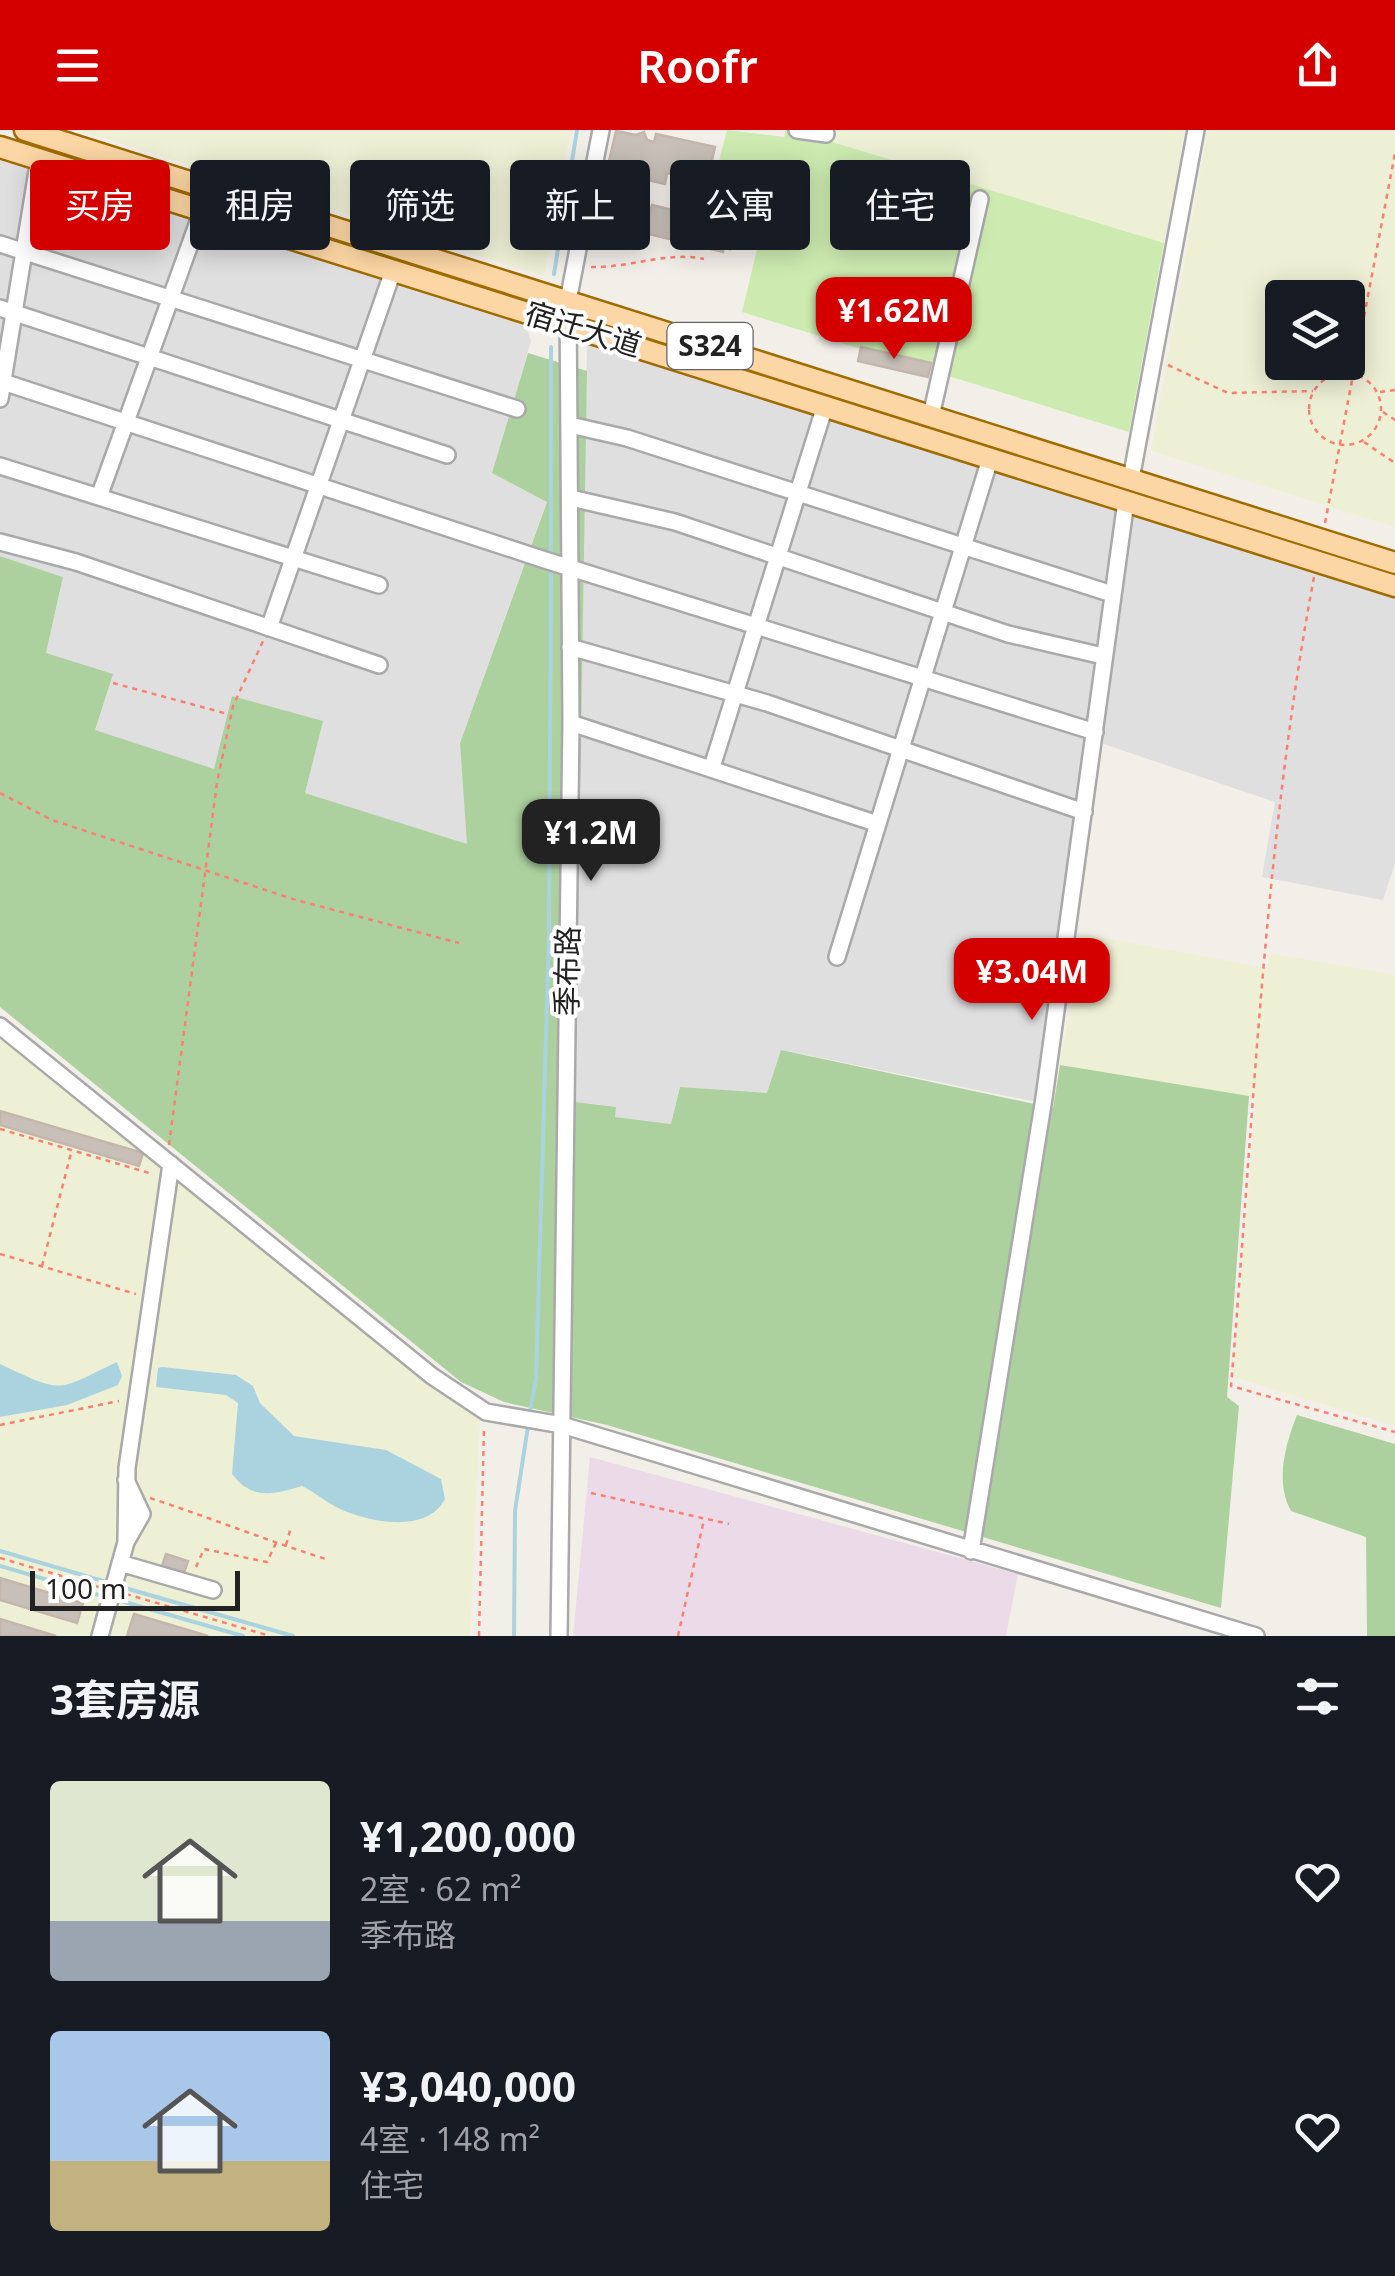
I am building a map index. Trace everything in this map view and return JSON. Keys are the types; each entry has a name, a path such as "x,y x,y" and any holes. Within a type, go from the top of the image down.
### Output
{"main road":[{"name":"宿迁大道","path":"24,130 1395,563"},
{"name":"宿迁大道","path":"0,147 190,207"},
{"name":"宿迁大道","path":"326,250 1395,586"}],"street":[{"name":"季布路","path":"559,1636 571,722 570,647 557,564 572,498 568,302 601,130"},
{"path":"797,130 826,134"},
{"path":"1131,479 1196,130"},
{"path":"0,400 6,310 23,251 39,159"},
{"path":"932,416 980,200"},
{"path":"0,244 518,409"},
{"path":"100,494 190,244"},
{"path":"269,628 393,271"},
{"path":"6,310 447,455"},
{"path":"2,382 557,564 1095,732"},
{"path":"712,767 825,406"},
{"path":"570,425 627,438 1112,594"},
{"path":"837,957 990,458"},
{"path":"0,466 100,494 379,585"},
{"path":"572,498 675,522 943,612 1103,656"},
{"path":"971,1550 1044,1098 1126,501"},
{"path":"0,542 76,562 379,665"},
{"path":"570,647 735,696 1084,812"},
{"path":"571,722 875,823"},
{"path":"0,1026 432,1376 486,1412 562,1425 1256,1636"},
{"path":"100,1636 126,1542 169,1163"},
{"path":"120,1563 213,1590"}],"path":[{"path":"1365,311 1395,153"},
{"path":"575,266 639,264 681,254 704,259"},
{"path":"1154,357 1228,393 1314,391 1326,380"},
{"path":"1322,540 1352,380"},
{"path":"1361,380 1378,392 1395,390"},
{"path":"1314,391 1311,422 1325,440 1340,445 1363,441 1375,430 1382,412 1378,392"},
{"path":"1382,412 1395,420"},
{"path":"1363,441 1395,463"},
{"path":"1317,561 1293,692 1285,763 1231,1386 1395,1432"},
{"path":"169,1163 230,715 269,628"},
{"path":"114,683 230,715"},
{"path":"0,792 52,820 296,900 459,943"},
{"path":"0,1129 149,1173"},
{"path":"42,1266 72,1151"},
{"path":"0,1254 152,1299"},
{"path":"0,1425 119,1401"},
{"path":"478,1636 486,1412"},
{"path":"130,1486 329,1560"},
{"path":"591,1493 729,1524"},
{"path":"678,1636 704,1518"},
{"path":"286,1546 291,1528"},
{"path":"191,1583 204,1548 266,1562 276,1543"},
{"path":"0,1558 270,1636"}],"shaded area":[{"path":"0,145 45,160 30,160 30,250 170,250 170,202 190,208 190,250 316,250 523,319 531,341 493,473 547,501 460,743 468,845 305,793 322,721 215,770 94,730 46,653 63,577 0,556"},
{"path":"587,342 1395,595 1395,863 1383,900 1262,877 1275,802 1089,739 1037,1102 782,1050 767,1094 680,1087 671,1124 614,1117 615,1107 575,1102"},
{"path":"590,1457 1018,1574 1006,1636 573,1636"}],"green space":[{"path":"78,130 571,130 565,160 510,160 510,250 549,250 544,276 461,250 490,250 490,160 350,160 350,215 330,209 330,160 190,160 190,165"},
{"path":"727,130 784,137 786,130 793,130 891,160 830,160 830,250 970,250 970,184 1164,243 1129,432 742,312 757,250 810,250 810,160 719,160"},
{"path":"793,130 1185,130 1164,243 970,184 970,160 891,160"},
{"path":"1208,130 1395,130 1395,527 1151,451"},
{"path":"528,353 587,371 575,1102 616,1107 615,1117 671,1124 680,1087 767,1093 781,1050 1053,1108 1060,1065 1249,1096 1227,1397 1239,1406 1221,1608 607,1425 504,1402 461,1382 0,1007 0,556 63,577 46,653 113,674 95,730 214,769 232,696 323,721 305,793 467,844 460,743 547,502 492,473"},
{"path":"1083,934 1267,968 1270,953 1395,975 1395,1426 1233,1377 1256,1098 1060,1065"},
{"path":"0,1032 480,1416 470,1636 0,1636"},
{"path":"1297,1415 1395,1444 1395,1636 1367,1636 1366,1537 1291,1511 1286,1500 1286,1451"}],"water":[{"path":"117,1362 122,1376 118,1385 67,1405 0,1417 0,1364 37,1381 60,1386"},
{"path":"158,1368 236,1375 253,1386 260,1403 294,1436 386,1450 441,1479 445,1499 425,1518 395,1522 349,1512 302,1486 273,1493 256,1492 232,1474 238,1403 226,1395 156,1387"}],"building":[{"path":"616,131 636,135 644,132 647,140 654,142 656,134 715,147 712,160 670,160 665,184 650,181 650,160 609,160"},
{"path":"652,205 670,209 670,239 650,234"},
{"path":"861,347 931,363 928,377 858,361"},
{"path":"0,1111 143,1153 139,1166 0,1125"},
{"path":"166,1554 188,1561 184,1573 162,1566"},
{"path":"0,1578 83,1603 77,1623 0,1600"},
{"path":"134,1614 208,1636 127,1636"},
{"path":"0,1619 56,1636 0,1636"}],"waterway":[{"path":"554,274 577,130"},
{"path":"551,347 551,558"},
{"path":"529,1417 536,1379 549,935 551,567"},
{"path":"514,1636 515,1511 528,1426"},
{"path":"0,1551 103,1581"},
{"path":"0,1566 99,1595"},
{"path":"125,1588 293,1636"},
{"path":"121,1601 243,1636"}]}
